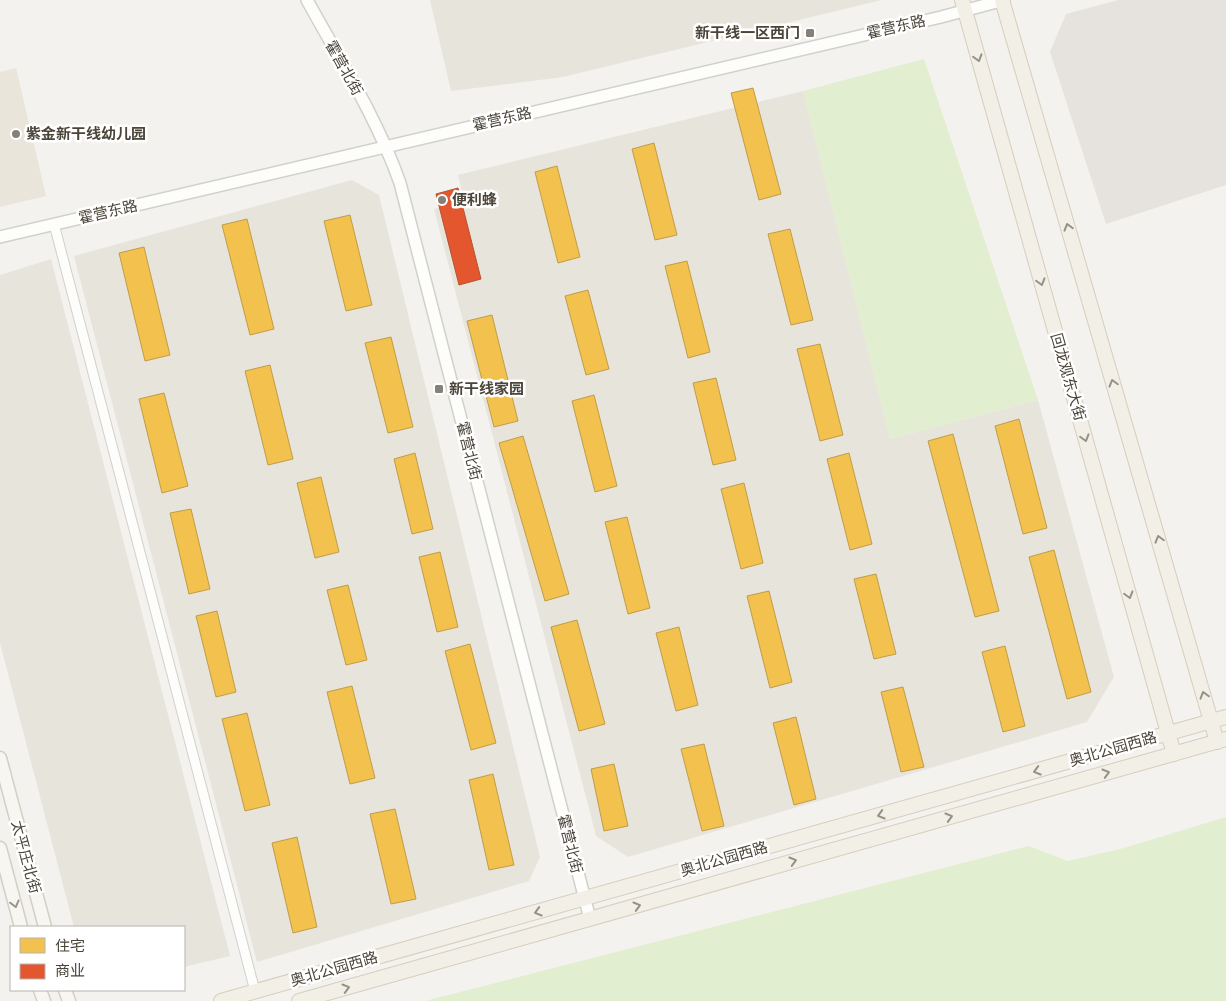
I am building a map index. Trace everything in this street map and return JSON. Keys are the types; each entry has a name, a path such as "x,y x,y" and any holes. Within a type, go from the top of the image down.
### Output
{"main road":[{"path":"1003,0 1212,721 1222,740"},
{"name":"回龙观东大街","path":"964,5 1174,754"},
{"name":"奥北公园西路","path":"221,1001 1226,717"},
{"name":"奥北公园西路","path":"299,1001 1222,740"},
{"name":"太平庄北街","path":"0,758 45,926"},
{"name":"太平庄北街","path":"0,848 21,926"}],"street":[{"name":"霍营北街","path":"307,0 386,146 404,199 590,919"},
{"name":"霍营东路","path":"0,237 386,146 964,5 1003,0"},
{"path":"54,224 255,992"}],"shaded area":[{"path":"430,0 882,0 563,77 451,91"},
{"path":"1118,0 1226,0 1226,185 1106,224 1050,52 1066,14"},
{"name":"紫金新干线幼儿园","path":"16,68 46,196 0,207 0,72"},
{"path":"803,91 890,439 1038,400 1114,677 1087,722 628,857 596,836 434,209 464,201 458,175"},
{"path":"352,180 379,195 540,857 529,881 257,962 74,256"},
{"path":"51,259 230,956 185,967 185,926 74,926 0,643 0,275"}],"green space":[{"path":"924,59 1038,400 890,439 803,91"},
{"path":"1226,817 1226,1001 425,1001 1029,846 1068,861 1124,848"}],"building: 住宅":[{"path":"753,88 781,194 759,200 731,93"},
{"path":"654,143 677,235 655,240 632,149"},
{"path":"557,166 580,257 558,263 535,172"},
{"path":"350,215 372,305 346,311 324,221"},
{"path":"247,219 274,329 250,335 222,225"},
{"path":"790,229 813,320 791,325 768,234"},
{"path":"144,247 170,355 145,361 119,253"},
{"path":"687,261 710,352 688,358 665,266"},
{"path":"588,290 609,369 586,375 565,296"},
{"path":"492,315 518,421 494,427 467,321"},
{"path":"391,337 413,427 388,433 365,343"},
{"path":"820,344 843,435 820,441 797,349"},
{"path":"270,365 293,459 268,465 245,371"},
{"path":"716,378 736,460 713,465 693,383"},
{"path":"164,393 188,486 162,493 139,399"},
{"path":"594,395 617,486 595,492 572,401"},
{"path":"1019,419 1047,528 1023,534 995,426"},
{"path":"953,434 999,611 975,617 928,441"},
{"path":"523,436 569,594 545,601 499,443"},
{"path":"415,453 433,529 412,534 394,459"},
{"path":"849,453 872,544 850,550 827,459"},
{"path":"321,477 339,552 315,558 297,483"},
{"path":"744,483 763,563 741,569 721,489"},
{"path":"191,509 210,589 189,594 170,513"},
{"path":"627,517 650,608 628,614 605,522"},
{"path":"1054,550 1091,692 1067,699 1029,557"},
{"path":"440,552 458,627 437,632 419,557"},
{"path":"876,574 896,654 874,659 854,579"},
{"path":"348,585 367,660 346,665 327,590"},
{"path":"769,591 792,682 770,688 747,596"},
{"path":"217,611 236,692 216,697 196,616"},
{"path":"577,620 605,724 579,731 551,627"},
{"path":"679,627 698,705 676,711 656,633"},
{"path":"470,644 496,743 471,750 445,651"},
{"path":"1005,646 1025,726 1003,732 982,652"},
{"path":"352,686 375,778 350,784 327,692"},
{"path":"903,687 924,767 901,772 881,692"},
{"path":"247,713 270,805 245,811 222,719"},
{"path":"796,717 816,799 794,805 773,723"},
{"path":"704,744 724,826 702,831 681,749"},
{"path":"614,764 628,826 604,831 591,769"},
{"path":"493,774 514,865 489,870 469,780"},
{"path":"395,809 416,899 391,904 370,814"},
{"path":"297,837 317,927 293,933 272,843"}],"building: 商业":[{"path":"458,188 481,279 459,285 436,194"}],"place":[{"name":"新干线一区西门","path":"810,33"},
{"name":"紫金新干线幼儿园","path":"16,134"},
{"name":"便利蜂","path":"442,200"},
{"name":"新干线家园","path":"439,389"}]}
